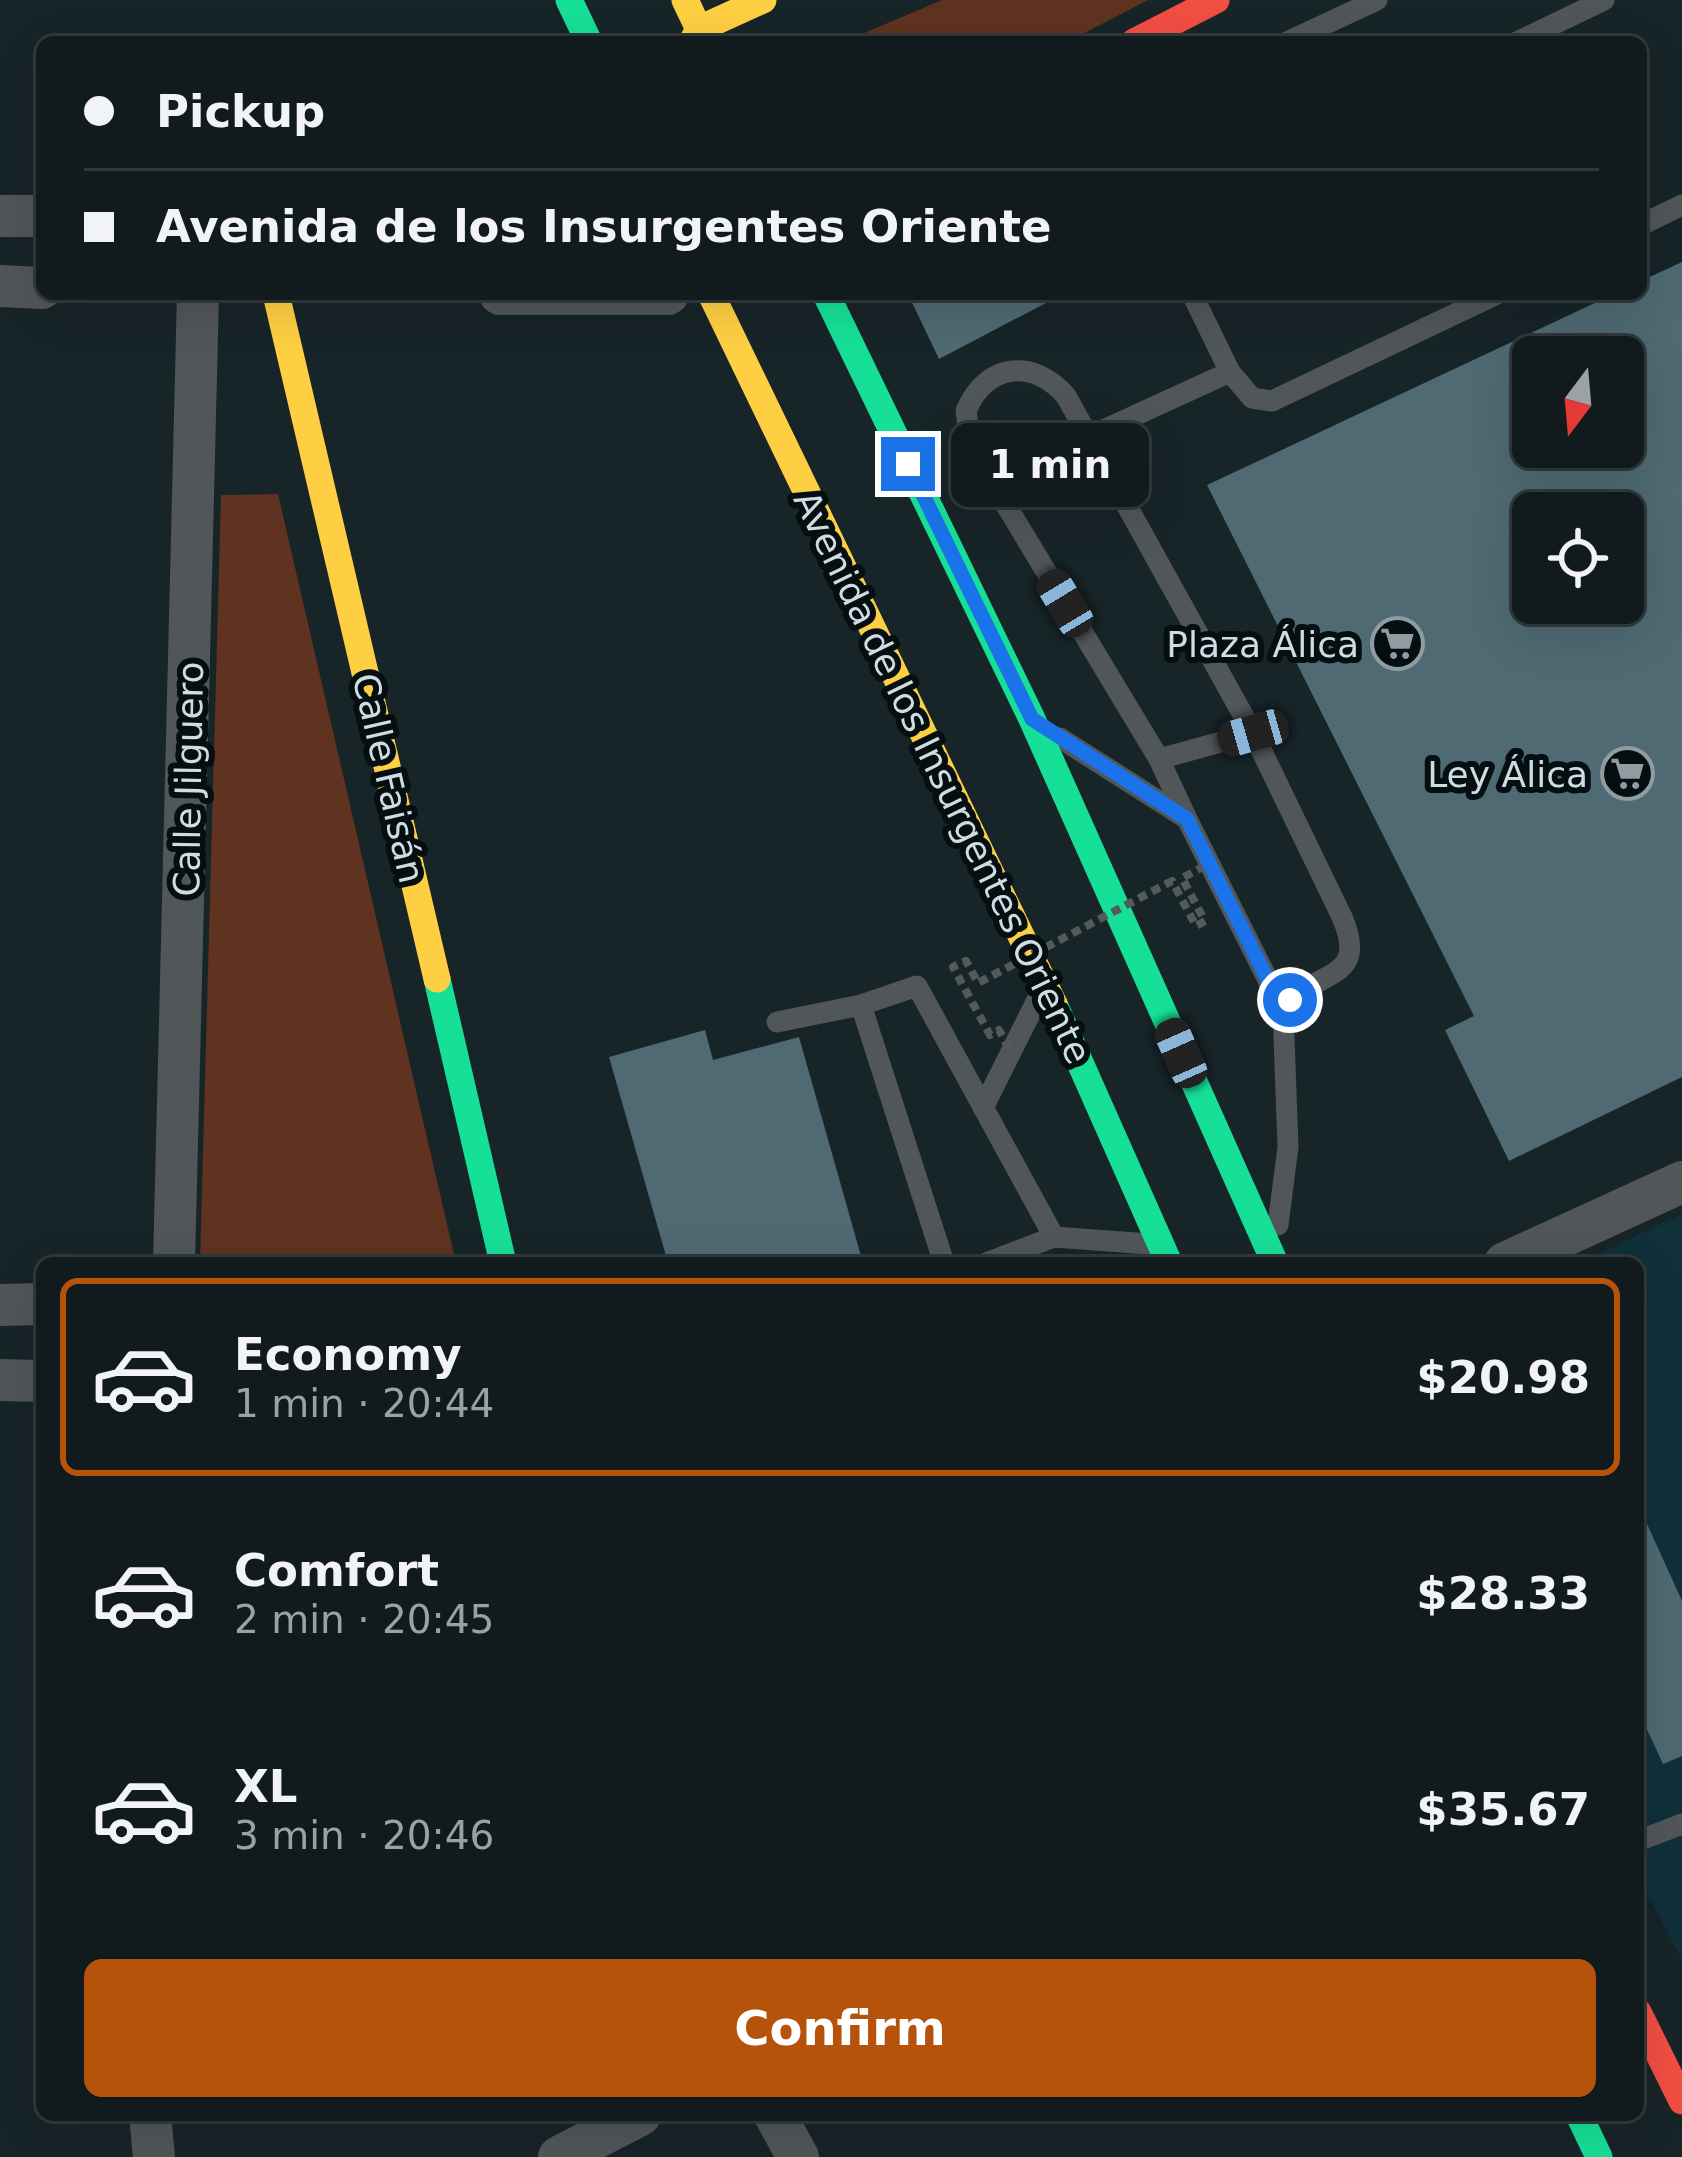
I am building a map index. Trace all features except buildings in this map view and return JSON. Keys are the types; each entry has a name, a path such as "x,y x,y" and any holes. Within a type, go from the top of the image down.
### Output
{"main road":[{"path":"569,0 586,36"},
{"path":"685,0 721,28"},
{"path":"1146,36 1216,0"},
{"name":"Calle Faisán","path":"277,300 502,1257"},
{"name":"Avenida de los Insurgentes Oriente","path":"714,300 1046,985 1165,1254"},
{"path":"829,300 1032,719 1273,1257"},
{"path":"1644,2024 1682,2101"},
{"path":"1582,2121 1599,2157"}],"street":[{"path":"0,216 36,216"},
{"path":"0,286 36,288"},
{"name":"Calle Jilguero","path":"174,1257 198,300"},
{"path":"861,300 1076,748"},
{"path":"1517,1257 1682,1181"},
{"path":"0,1305 36,1304"},
{"path":"0,1380 36,1381"},
{"path":"151,2121 154,2157"},
{"path":"559,2157 628,2121"},
{"path":"778,2121 798,2157"}],"lane":[{"path":"1300,36 1377,0"},
{"path":"1529,36 1604,0"},
{"path":"1647,222 1682,206"},
{"path":"1195,300 1230,372 1252,398 1272,401 1484,300"},
{"path":"1276,1257 1288,1147 1283,1010 1159,759 971,447 966,411 985,380 1020,368 1054,382 1253,733 1354,946 1341,968 1303,988 1283,1010"},
{"path":"1088,437 1230,372"},
{"path":"1032,719 1187,819"},
{"path":"1159,759 1253,733"},
{"path":"982,1108 1046,985"},
{"path":"778,1022 860,1005 917,986 1054,1237"},
{"path":"860,1005 942,1257"},
{"path":"1002,1257 1054,1237 1165,1254"},
{"path":"1644,1839 1682,1824"}],"path":[{"path":"1009,1049 999,1030 990,1035 953,967 966,961 978,983 1172,881 1196,926 1205,921 1182,878 1212,862"}],"shaded area":[{"path":"942,0 1148,0 1079,36 857,36"},
{"path":"278,494 455,1257 200,1257 221,495"},
{"path":"1682,1214 1682,1960 1644,1888 1644,1257 1592,1257"}],"traffic: fast":[{"path":"569,0 586,36"},
{"path":"829,300 1032,719 1272,1257"},
{"path":"437,979 502,1257"},
{"path":"1054,1004 1166,1257"},
{"path":"1582,2121 1599,2157"}],"traffic: slow":[{"path":"685,0 702,36"},
{"path":"695,36 699,29 763,0"},
{"path":"277,300 437,979"},
{"path":"714,300 1054,1004"}],"traffic: jam":[{"path":"1146,36 1216,0"},
{"path":"1644,2024 1682,2101"}],"place":[{"name":"Plaza Álica","path":"1398,644"},
{"name":"Ley Álica","path":"1627,774"}],"route":[{"path":"908,464 1032,719 1187,819 1283,1010 1290,1000"}]}
